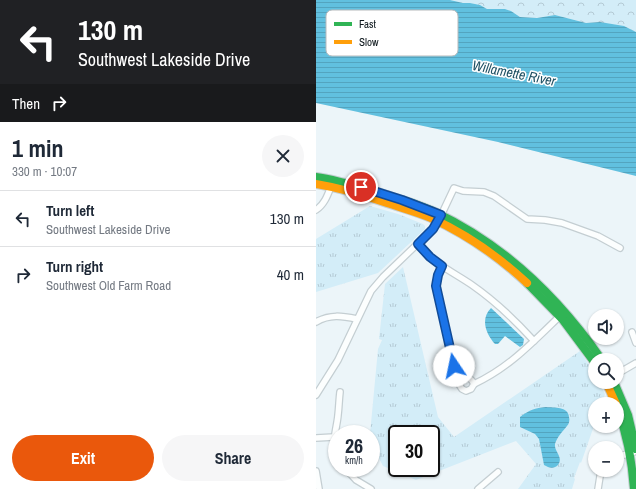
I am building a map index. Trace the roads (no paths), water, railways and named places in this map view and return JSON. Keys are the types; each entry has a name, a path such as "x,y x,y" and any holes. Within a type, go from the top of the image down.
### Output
{"street":[{"path":"316,177 397,206 440,218 462,235 508,266 584,333 597,353"},
{"path":"316,184 332,183"},
{"path":"316,210 322,206 326,200 332,183"},
{"path":"316,395 338,360 365,301 375,286 433,229 440,218 454,188 484,192 494,196 527,219 562,223 598,236 620,248"},
{"path":"418,244 430,257 496,303 534,341"},
{"path":"442,266 436,280 437,291 455,370 462,377 468,377 474,384"},
{"path":"462,377 460,386 462,389 466,391 471,389 474,384 503,368 563,314"},
{"path":"563,314 588,353"},
{"path":"316,322 325,318 336,316 357,319"},
{"path":"632,332 636,343"},
{"path":"624,370 636,363"},
{"path":"617,389 628,416 634,451 634,489"},
{"path":"336,425 340,392"},
{"path":"624,424 634,451"},
{"path":"316,438 328,437"},
{"path":"624,455 634,451"},
{"path":"316,471 319,489"},
{"path":"478,489 498,472"},
{"path":"353,477 371,489"},
{"path":"598,489 601,477"}],"water":[{"name":"Willamette River","path":"316,0 450,0 480,5 487,9 505,9 520,17 537,18 555,15 586,23 600,22 624,26 636,32 636,176 498,142 316,103"},
{"path":"491,308 524,339 523,345 520,347 505,336 498,344 495,344 489,336 485,322"},
{"path":"546,407 563,409 568,413 569,418 568,424 555,444 560,462 553,468 544,465 539,439 535,434 520,427 520,417 532,410"}]}
